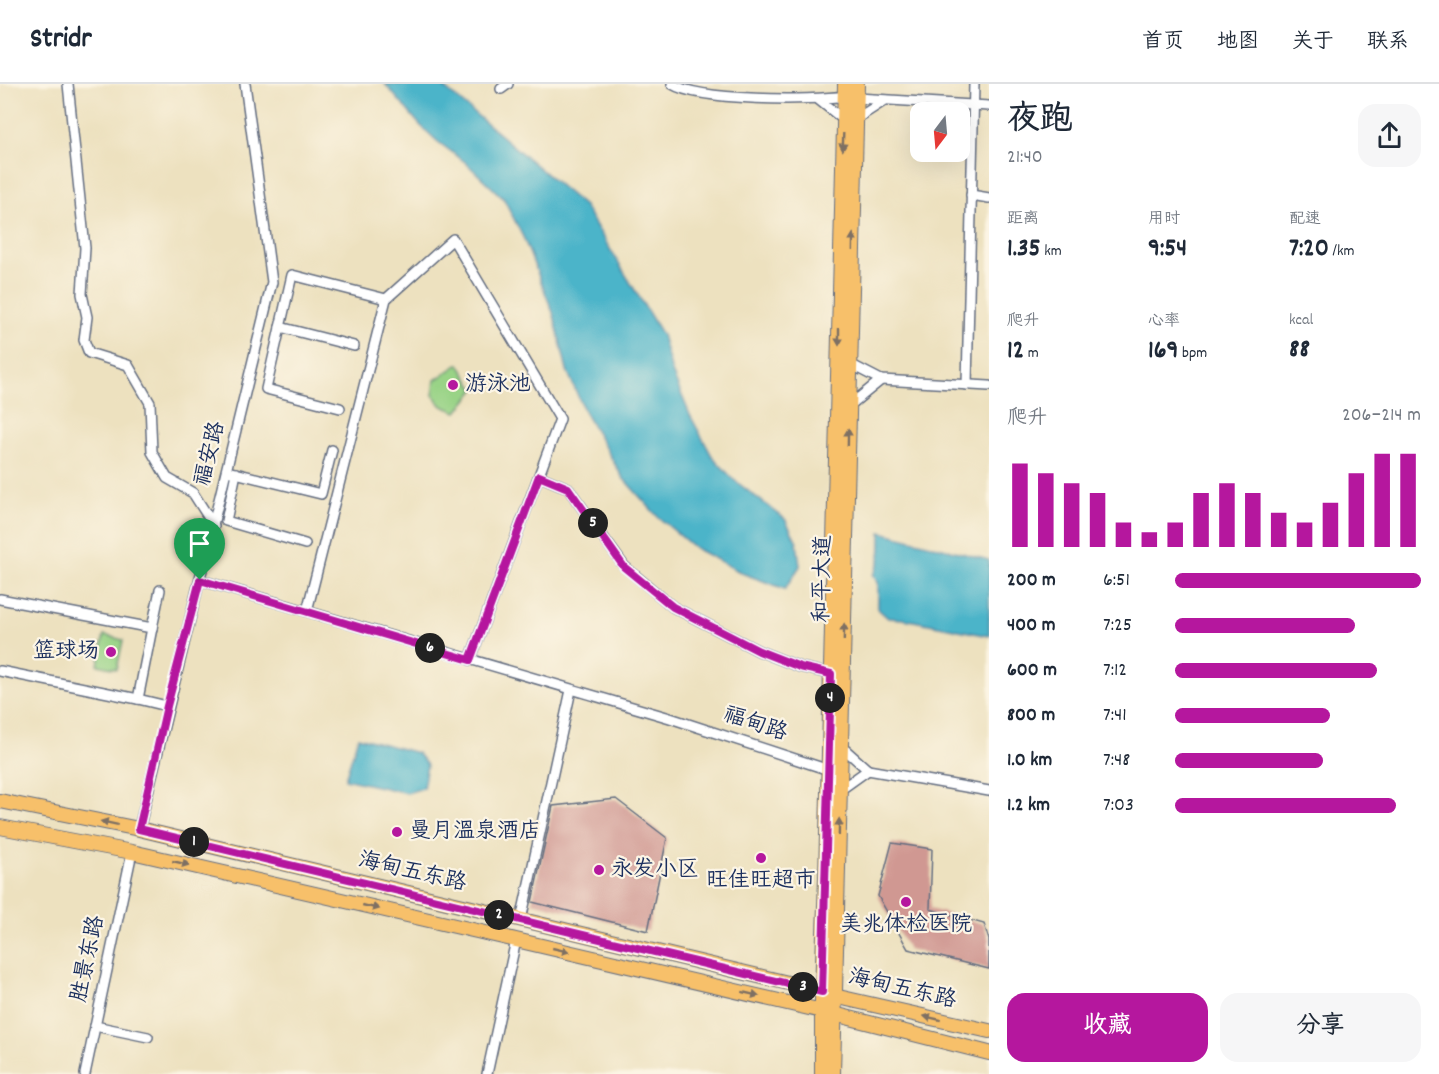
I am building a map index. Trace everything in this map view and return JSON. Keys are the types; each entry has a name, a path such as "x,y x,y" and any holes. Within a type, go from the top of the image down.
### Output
{"main road":[{"name":"和平大道","path":"833,1074 828,1013 829,770 851,91"},
{"name":"和平大道","path":"828,994 840,790 850,364 850,120"},
{"name":"海甸五东路","path":"0,801 139,829 989,1031"},
{"name":"海甸五东路","path":"0,827 132,852 828,1013 989,1053"},
{"name":"和平大道","path":"822,1074 828,1013"}],"street":[{"path":"68,84 85,248 82,294 87,317 84,340 90,353 128,365 150,403 152,452 167,478 193,493 213,526"},
{"name":"福安路","path":"139,829 167,706 213,526 231,472 272,282 245,84"},
{"path":"672,84 710,95 819,100 851,91 884,101 989,106"},
{"path":"967,385 974,84"},
{"path":"819,100 850,120 884,101"},
{"path":"971,195 989,198"},
{"path":"307,611 386,299 453,240 560,419 470,660"},
{"path":"340,408 266,388 292,275 386,299"},
{"path":"280,327 354,346"},
{"path":"850,364 880,380 989,386"},
{"path":"849,406 880,380"},
{"path":"305,544 226,521 231,472 321,494 332,450"},
{"path":"539,476 568,488 624,567 673,607 759,651 800,667 831,674"},
{"name":"福甸路","path":"200,580 670,718 829,770"},
{"path":"138,699 160,590"},
{"path":"0,600 152,628"},
{"path":"0,671 167,706"},
{"path":"521,920 571,690"},
{"path":"841,746 868,770 989,790"},
{"path":"840,790 868,770"},
{"name":"胜景东路","path":"85,1074 132,852"},
{"path":"487,1074 516,940"},
{"path":"95,1026 148,1037"}],"green space":[{"name":"游泳池","path":"459,364 475,390 457,412 442,406 433,395 435,380"},
{"name":"篮球场","path":"104,635 123,640 117,669 98,665"}],"water":[{"path":"385,84 440,84 584,206 662,335 672,372 690,415 712,456 734,480 785,519 797,542 800,566 785,589 744,574 695,548 658,517 623,478 586,415 567,370 554,315 524,239 504,199 465,162 420,125"},
{"path":"881,532 989,560 989,636 904,619 888,618 878,609 878,582 873,575 879,560"},
{"path":"358,737 417,753 427,765 423,788 407,793 345,779"}],"building":[{"name":"永发小区","path":"616,799 667,838 648,931 532,902 553,806"},
{"name":"美兆体检医院","path":"892,843 932,849 930,909 984,924 989,940 989,969 908,949 878,896"}],"place":[{"name":"游泳池","path":"453,385"},
{"name":"篮球场","path":"111,652"},
{"name":"曼月温泉酒店","path":"397,832"},
{"name":"旺佳旺超市","path":"761,858"},
{"name":"永发小区","path":"599,870"},
{"name":"美兆体检医院","path":"906,902"}],"route":[{"path":"539,476 568,488 624,567 673,607 759,651 800,667 831,674 822,992 139,829 167,706 200,580 470,660 539,476"}]}
